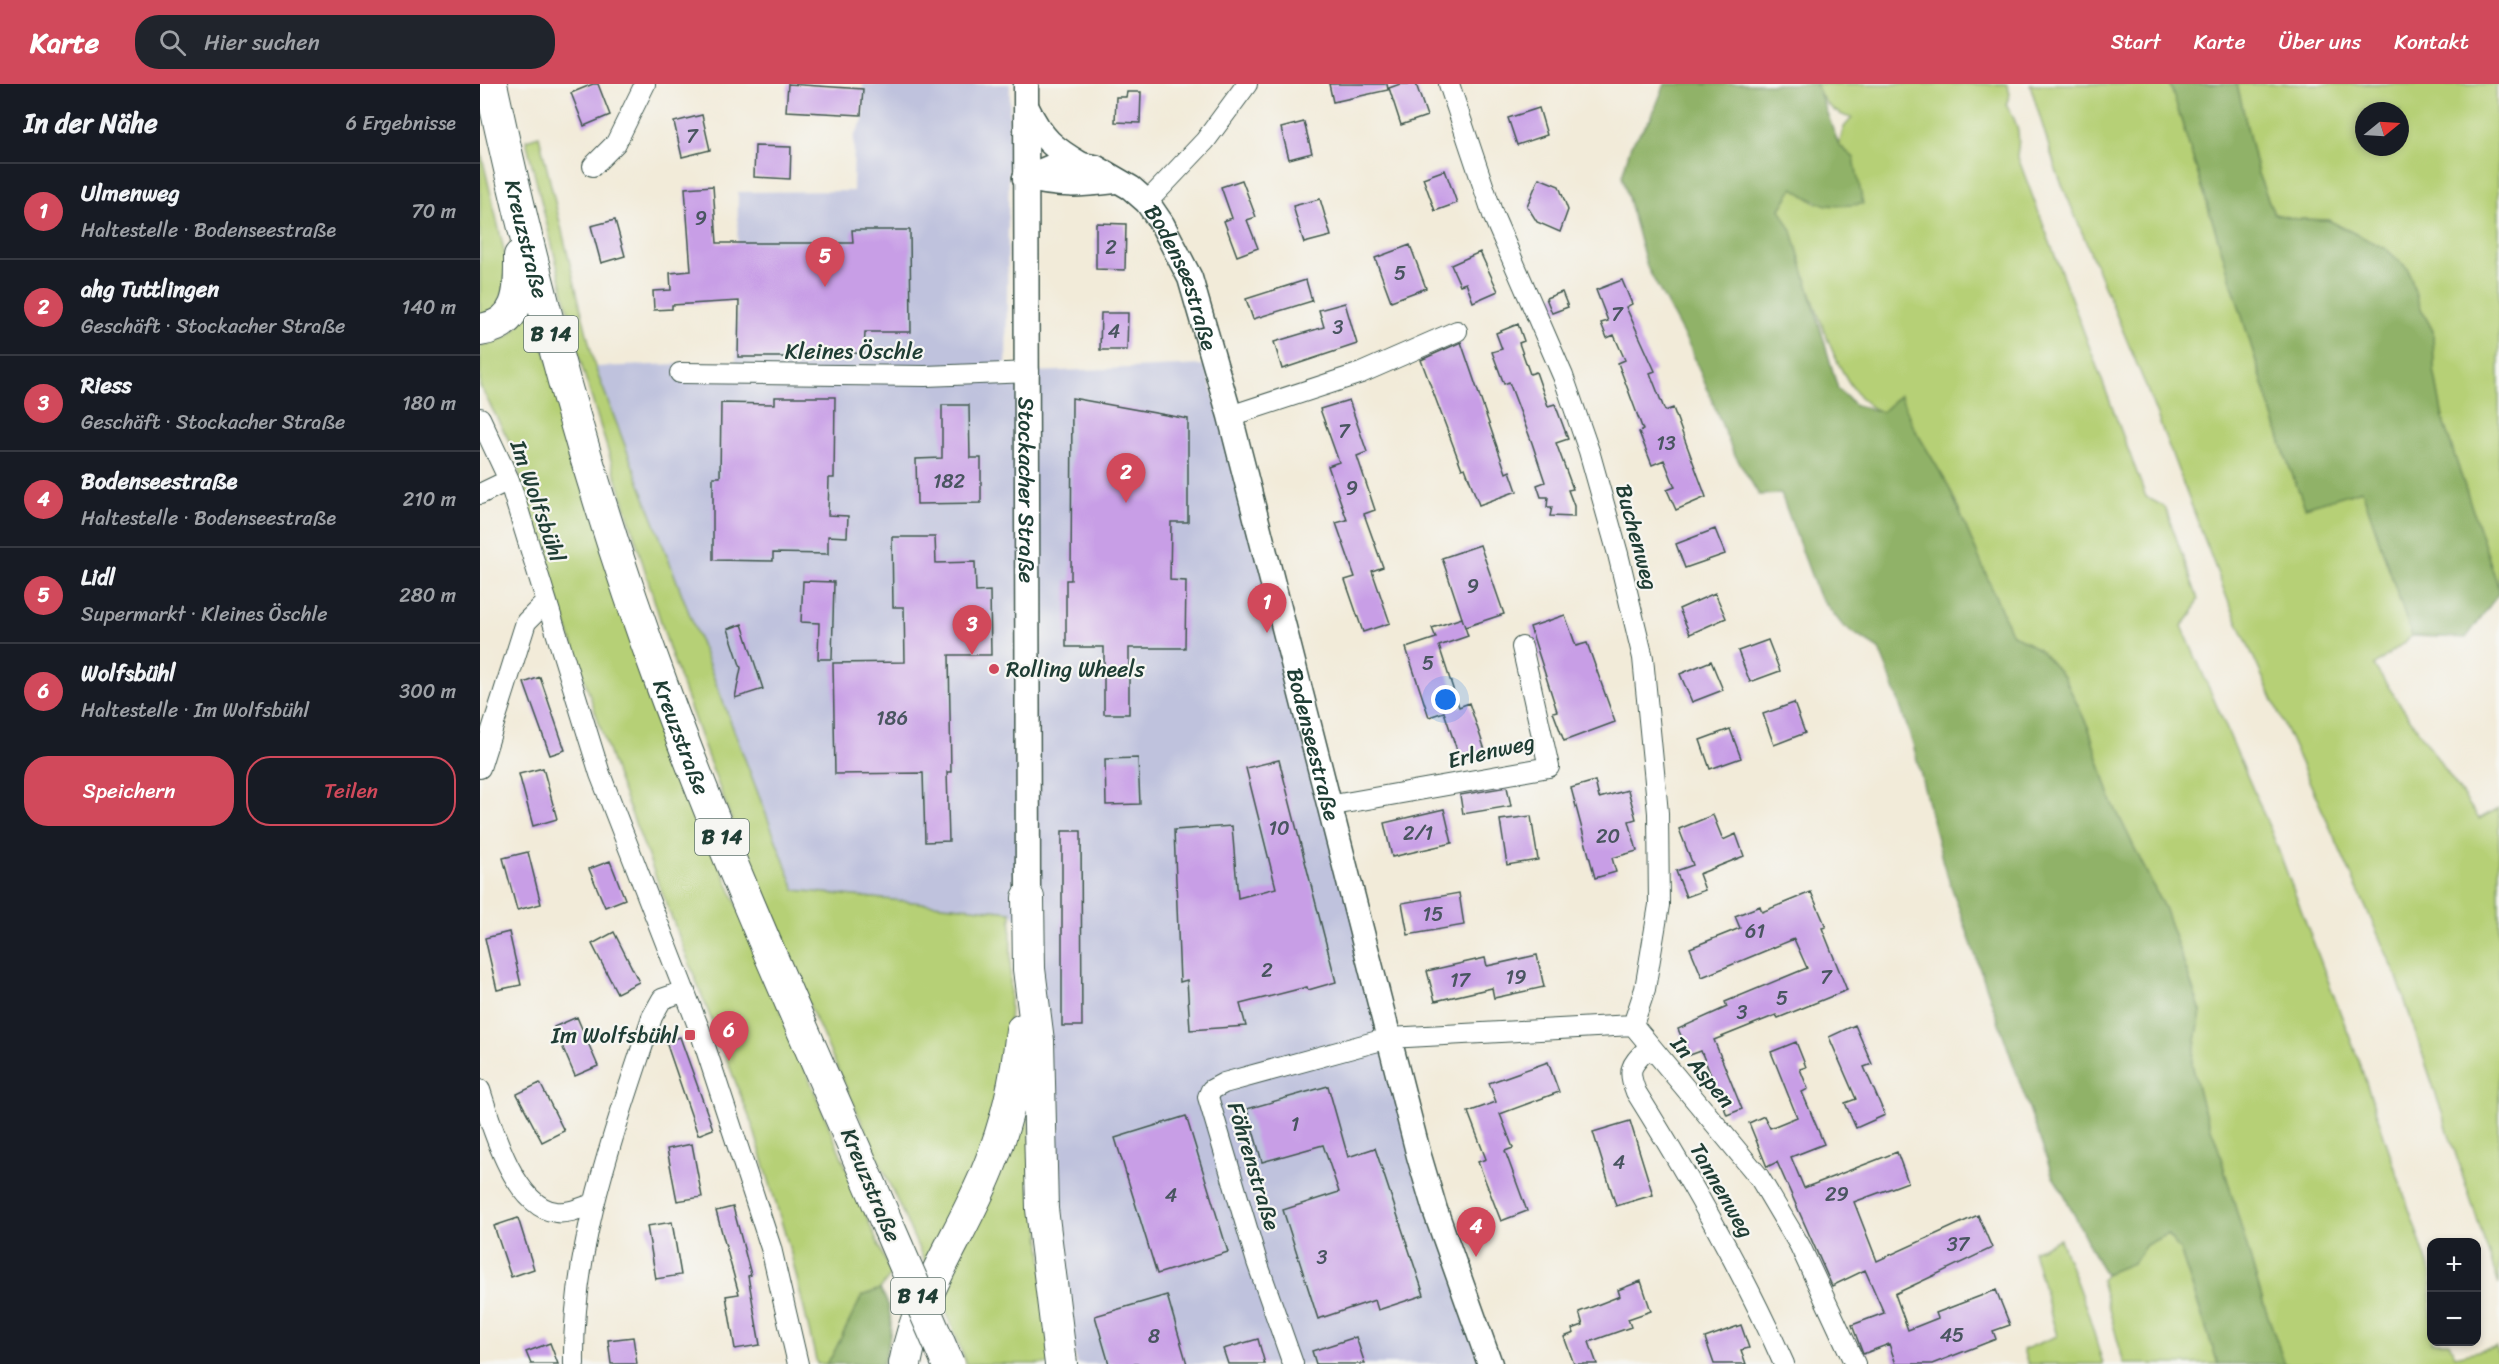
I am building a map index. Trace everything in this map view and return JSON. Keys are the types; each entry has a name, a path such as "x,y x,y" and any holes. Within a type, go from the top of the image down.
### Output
{"main road":[{"name":"Kreuzstraße","path":"491,84 525,232 580,436 618,561 663,688 709,806 948,1364"},
{"path":"480,330 489,328 513,312 520,294 520,255 525,232"},
{"path":"1028,898 1029,969 1038,1041 1042,1209 1061,1364"},
{"path":"905,1364 910,1341 929,1286 989,1168 1005,1120 1019,1065 1029,969"}],"street":[{"path":"593,166 616,143 645,84"},
{"path":"1148,202 1205,141 1247,84"},
{"name":"Buchenweg","path":"1449,84 1492,215 1563,376 1618,554 1643,658 1658,813 1659,905 1646,989 1633,1025"},
{"name":"Bodenseestraße","path":"1026,95 1040,131 1056,151 1082,165 1095,167 1115,181 1131,188 1148,202 1176,246 1190,278 1230,416 1328,806 1435,1210 1490,1364"},
{"name":"Stockacher Straße","path":"1026,95 1024,178 1029,372 1028,898"},
{"path":"1024,178 1051,167 1082,165"},
{"path":"1024,178 1054,186 1077,186 1115,181"},
{"path":"1230,416 1361,373 1457,331"},
{"name":"Kleines Öschle","path":"680,374 925,376 1029,372"},
{"name":"Im Wolfsbühl","path":"480,417 509,480 600,774 686,991 771,1248 798,1364"},
{"path":"480,494 509,480"},
{"path":"480,768 526,622 546,602"},
{"name":"Erlenweg","path":"1328,806 1549,767 1522,646"},
{"path":"574,1364 577,1285 592,1204 652,1017 662,999 686,991"},
{"path":"1389,1038 1633,1025"},
{"name":"In Aspen","path":"1633,1025 1759,1177 1800,1246 1855,1364"},
{"name":"Föhrenstraße","path":"1293,1364 1257,1262 1208,1097 1211,1090 1224,1083 1389,1038"},
{"name":"Tannenweg","path":"1650,1046 1633,1064 1629,1075 1636,1092 1700,1195 1761,1312 1784,1364"},
{"path":"480,1090 493,1131 523,1191 538,1206 556,1212 572,1211 592,1204"}],"shaded area":[{"path":"863,84 1010,84 1006,371 1034,372 1205,365 1483,1364 1076,1364 1050,1162 1040,944 1011,912 795,890 595,367 736,362 738,192 853,191 854,137 863,120"}],"green space":[{"path":"1665,84 1816,84 1839,145 1854,158 1863,204 1826,205 1793,188 1780,209 1792,231 1838,389 1855,405 1882,412 1900,395 1914,428 1948,485 2011,633 2040,650 2064,677 2089,729 2111,800 2165,910 2201,1012 2192,1064 2203,1108 2216,1141 2263,1302 2285,1364 2218,1364 2180,1250 2167,1234 2146,1245 2133,1263 2105,1274 2053,1177 1943,863 1913,744 1879,649 1843,626 1818,594 1781,494 1759,495 1733,452 1690,347 1647,267 1622,176 1631,145 1651,118"},
{"path":"1816,84 2007,84 2010,94 2006,105 2016,123 2019,142 2017,155 2146,497 2165,507 2198,599 2192,614 2182,626 2271,831 2358,1059 2427,1262 2427,1346 2451,1346 2455,1356 2496,1347 2499,1364 2285,1364 2263,1302 2216,1141 2203,1108 2192,1064 2201,1011 2165,910 2111,800 2089,729 2064,677 2040,650 2011,634 1948,485 1914,428 1900,395 1882,412 1864,401 1848,381 1821,322 1780,209 1793,188 1817,204 1854,158 1839,145 1844,127 1852,118 1839,114 1821,96"},
{"path":"2030,84 2170,84 2286,458 2305,506 2362,490 2412,636 2374,666 2479,819 2499,808 2499,1285 2397,977 2227,598 2143,379 2056,170"},
{"path":"2170,84 2237,84 2258,174 2274,214 2297,219 2328,220 2386,249 2408,269 2419,305 2433,331 2434,370 2444,424 2499,589 2499,593 2466,638 2412,636 2362,490 2305,507 2286,458"},
{"path":"2237,84 2496,84 2499,214 2499,589 2444,424 2434,370 2433,331 2419,305 2408,269 2386,249 2328,220 2297,219 2274,214 2258,174"},
{"path":"539,136 595,367 795,890 1011,912 1008,1038 997,1112 976,1171 927,1267 764,905 669,648 583,370 526,140"},
{"path":"480,148 510,276 496,311 480,319"},
{"path":"529,304 721,867 891,1275 880,1289 862,1296 826,1364 817,1364 791,1254 753,1127 616,774 525,501 515,452 480,386 480,346 512,333 521,322"},
{"path":"1028,1114 1053,1364 966,1364 940,1294 1019,1117"},
{"path":"2167,1234 2180,1250 2218,1364 2124,1364 2101,1280 2105,1274 2132,1263 2146,1245"},
{"path":"2060,1239 2088,1313 2103,1364 2028,1364 2023,1350 2057,1336 2033,1251"},
{"path":"880,1289 891,1316 890,1335 883,1364 826,1364 862,1296"}],"building":[{"path":"598,84 610,115 584,126 571,93"},
{"path":"788,84 863,89 861,115 786,111"},
{"path":"1329,84 1387,84 1388,90 1333,102"},
{"path":"1400,84 1416,84 1427,116 1401,125 1389,88"},
{"path":"1127,92 1141,92 1140,123 1115,122 1116,97 1126,97"},
{"path":"1539,108 1547,135 1517,145 1508,118"},
{"path":"702,115 710,150 682,157 674,122"},
{"path":"1304,122 1312,153 1289,159 1281,128"},
{"path":"755,146 791,147 790,179 754,177"},
{"path":"1445,170 1457,203 1435,211 1423,178"},
{"path":"1539,178 1559,186 1568,210 1560,232 1537,222 1527,206"},
{"path":"1242,180 1256,217 1247,220 1258,248 1237,256 1224,221 1232,218 1221,187"},
{"path":"713,186 717,243 853,243 852,230 910,230 911,332 865,332 864,353 813,354 804,357 738,357 739,301 672,305 672,309 654,310 653,291 671,290 670,273 691,271 685,188"},
{"path":"1320,199 1331,236 1304,243 1293,206"},
{"path":"615,220 625,256 601,263 591,226"},
{"path":"1096,223 1126,224 1125,270 1096,269"},
{"path":"1410,245 1426,288 1391,301 1375,258"},
{"path":"1480,252 1498,291 1473,302 1466,283 1460,285 1451,265"},
{"path":"1306,280 1312,301 1253,319 1246,299"},
{"path":"1622,280 1632,304 1626,307 1655,371 1650,373 1665,411 1673,408 1706,497 1676,510 1667,490 1675,487 1664,460 1652,465 1639,432 1643,430 1618,363 1625,360 1614,335 1607,338 1601,323 1608,321 1596,290"},
{"path":"1562,292 1568,307 1552,313 1546,298"},
{"path":"1345,303 1357,344 1282,369 1274,342 1324,327 1319,310"},
{"path":"1101,313 1128,313 1127,350 1100,350"},
{"path":"1518,324 1524,341 1519,343 1530,374 1536,372 1548,406 1555,404 1568,439 1556,443 1573,489 1568,490 1574,506 1574,517 1550,516 1552,507 1547,507 1548,497 1541,497 1537,485 1545,482 1532,443 1509,382 1504,384 1492,352 1502,349 1496,333"},
{"path":"1461,342 1506,473 1510,471 1517,491 1479,505 1465,468 1462,469 1421,360"},
{"path":"775,397 835,397 834,478 829,478 828,515 848,516 847,537 828,536 828,554 773,553 773,561 713,560 713,477 720,477 721,403 775,404"},
{"path":"1072,398 1188,419 1188,522 1171,522 1170,580 1186,581 1185,648 1129,648 1129,714 1104,714 1104,647 1066,647 1066,580 1071,580"},
{"path":"1349,400 1367,452 1357,456 1375,510 1364,514 1383,567 1372,571 1390,623 1363,632 1345,580 1355,577 1336,523 1347,520 1328,466 1339,462 1320,409"},
{"path":"942,405 969,405 970,458 981,458 981,503 917,504 916,459 942,458"},
{"path":"1715,529 1725,554 1685,568 1676,544"},
{"path":"892,537 935,537 936,563 975,562 976,592 990,591 991,655 949,655 951,772 947,772 949,841 925,842 923,773 835,774 833,663 905,662 904,607 893,607"},
{"path":"1480,545 1504,614 1465,627 1442,558"},
{"path":"803,581 834,582 832,659 818,659 819,623 801,622"},
{"path":"1715,593 1726,618 1690,634 1679,609"},
{"path":"1565,615 1576,646 1587,643 1615,722 1564,741 1553,712 1557,711 1530,627"},
{"path":"1462,618 1468,636 1439,646 1459,707 1469,703 1485,750 1460,759 1444,712 1429,717 1406,648 1436,638 1432,628"},
{"path":"742,624 763,689 735,698 741,668 728,629"},
{"path":"1768,640 1780,671 1750,682 1738,651"},
{"path":"1711,661 1723,690 1692,702 1680,674"},
{"path":"540,677 565,750 550,755 524,683"},
{"path":"1794,703 1805,733 1774,745 1763,714"},
{"path":"1730,729 1741,758 1710,769 1700,740"},
{"path":"1138,758 1140,804 1106,805 1105,759"},
{"path":"1279,760 1336,982 1240,1004 1246,1026 1190,1030 1187,980 1180,982 1174,830 1232,826 1238,898 1276,888 1246,768"},
{"path":"543,768 557,819 533,826 519,774"},
{"path":"1595,781 1599,798 1628,790 1636,819 1629,821 1637,851 1612,858 1616,872 1595,878 1571,788"},
{"path":"1507,787 1511,806 1463,814 1460,795"},
{"path":"1444,809 1452,843 1392,857 1384,823"},
{"path":"1713,815 1723,840 1736,834 1744,856 1699,874 1705,890 1686,897 1676,871 1693,865 1679,829"},
{"path":"1531,816 1538,860 1507,865 1500,820"},
{"path":"1062,831 1081,831 1082,1026 1062,1026"},
{"path":"528,852 541,904 517,910 503,858"},
{"path":"610,861 625,899 605,907 589,869"},
{"path":"1811,892 1826,927 1822,928 1847,990 1778,1018 1776,1015 1714,1040 1742,1109 1727,1115 1701,1051 1690,1055 1678,1029 1727,1007 1725,1002 1807,968 1794,939 1702,977 1690,948 1740,928 1735,916 1760,906 1762,912"},
{"path":"1459,893 1464,925 1408,935 1402,903"},
{"path":"509,932 521,985 497,990 485,938"},
{"path":"614,932 639,982 617,993 592,944"},
{"path":"1537,955 1544,987 1494,998 1492,988 1435,1001 1427,971 1485,958 1487,966"},
{"path":"577,1017 598,1066 575,1076 554,1027"},
{"path":"1855,1025 1872,1064 1864,1067 1885,1115 1856,1128 1845,1103 1856,1099 1829,1037"},
{"path":"680,1037 713,1129 698,1135 666,1042"},
{"path":"1796,1042 1806,1067 1800,1069 1808,1089 1802,1092 1824,1144 1791,1157 1804,1188 1897,1152 1908,1182 1854,1202 1877,1261 1978,1215 1992,1248 1895,1294 1908,1330 1938,1318 1936,1313 1996,1290 2010,1325 1993,1331 1996,1339 1932,1364 1896,1364 1889,1344 1863,1354 1852,1325 1884,1313 1865,1270 1832,1286 1777,1162 1767,1167 1749,1123 1764,1116 1770,1128 1797,1117 1771,1052"},
{"path":"1548,1062 1559,1092 1500,1114 1513,1148 1505,1151 1527,1211 1501,1221 1478,1162 1486,1159 1468,1112 1496,1102 1489,1083"},
{"path":"540,1083 564,1131 542,1142 517,1094"},
{"path":"1328,1086 1348,1157 1375,1148 1424,1295 1378,1310 1375,1300 1318,1319 1283,1210 1339,1192 1323,1145 1262,1162 1247,1109"},
{"path":"1186,1116 1228,1252 1157,1274 1115,1138"},
{"path":"1630,1121 1653,1195 1616,1206 1593,1132"},
{"path":"692,1144 702,1197 677,1201 667,1149"},
{"path":"733,1207 751,1275 748,1276 760,1345 735,1349 726,1296 739,1294 716,1211"},
{"path":"518,1218 534,1269 511,1277 494,1226"},
{"path":"672,1222 681,1275 656,1279 647,1226"},
{"path":"1641,1281 1651,1311 1628,1319 1631,1327 1589,1342 1597,1364 1574,1364 1564,1337 1574,1333 1572,1329 1583,1325 1579,1312 1620,1296 1618,1290"},
{"path":"1167,1295 1187,1364 1109,1364 1095,1316"},
{"path":"1741,1325 1749,1348 1741,1350 1746,1364 1714,1364 1705,1338"},
{"path":"633,1337 637,1364 611,1364 608,1340"},
{"path":"1356,1337 1365,1364 1316,1364 1312,1351"},
{"path":"1258,1339 1265,1364 1228,1364 1223,1349"},
{"path":"550,1343 558,1364 531,1364 526,1352"}],"place":[{"name":"Lidl","path":"825,287"},
{"name":"ahg Tuttlingen","path":"1126,503"},
{"name":"Ulmenweg","path":"1267,633"},
{"name":"Riess","path":"972,655"},
{"name":"Rolling Wheels","path":"994,669"},
{"name":"Im Wolfsbühl","path":"690,1035"},
{"name":"Wolfsbühl","path":"729,1061"},
{"name":"Bodenseestraße","path":"1476,1257"}]}
